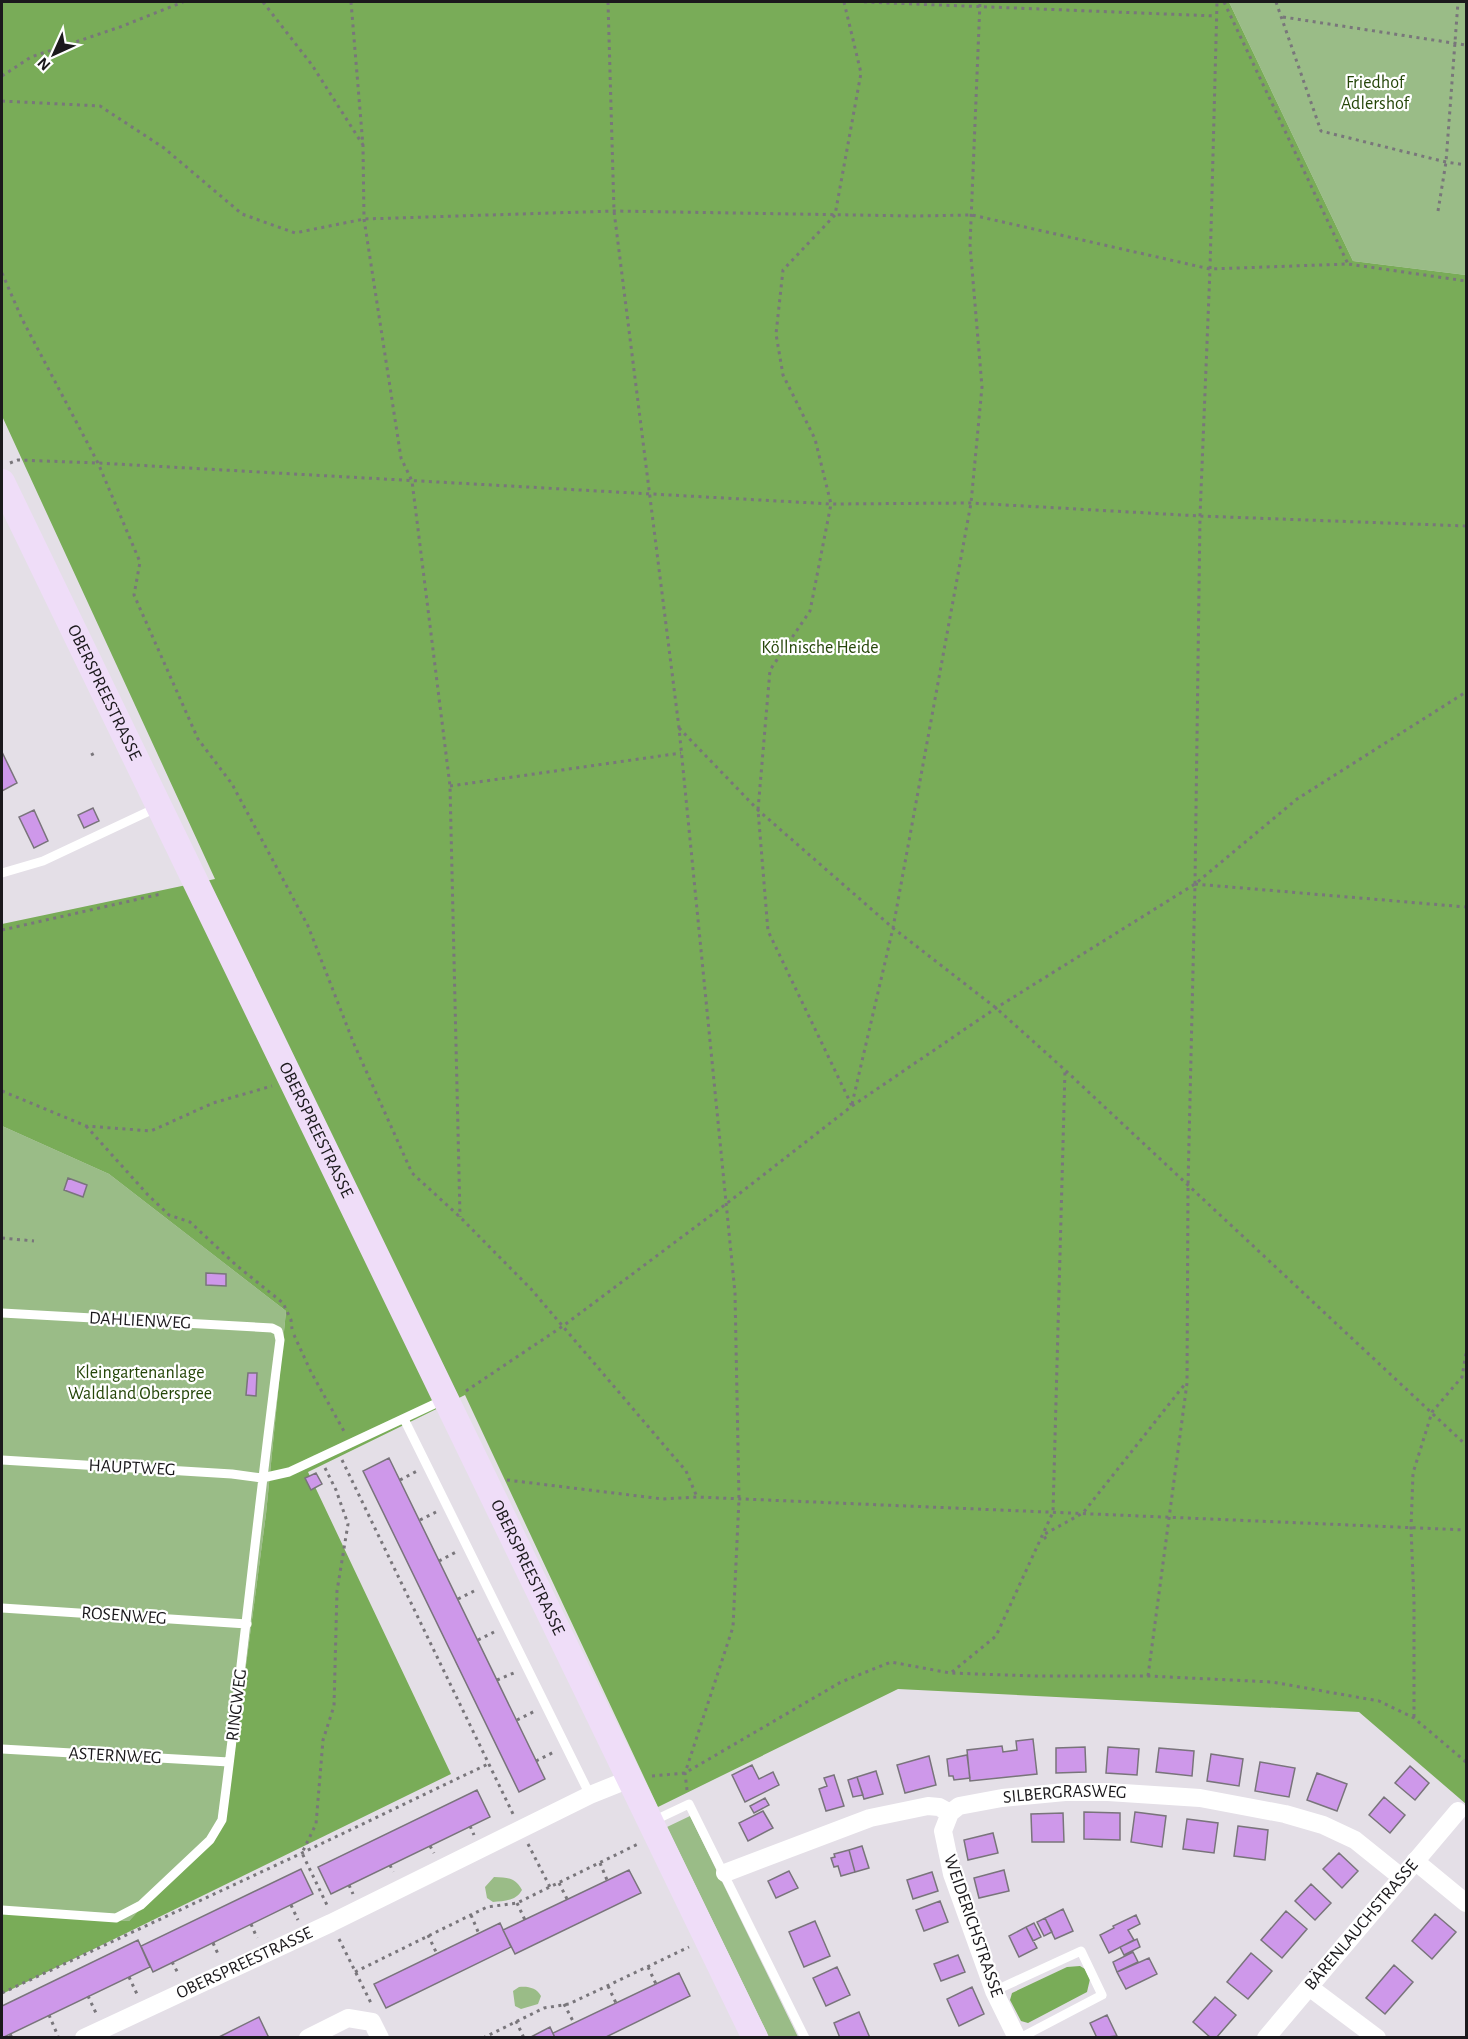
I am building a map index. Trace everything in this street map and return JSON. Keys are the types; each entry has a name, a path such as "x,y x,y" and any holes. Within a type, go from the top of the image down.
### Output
{"main road":[{"name":"OBERSPREESTRASSE","path":"2,482 755,2037"}],"street":[{"name":"OBERSPREESTRASSE","path":"84,2037 330,1916 590,1795 630,1779"},
{"name":"SILBERGRASWEG","path":"950,1813 959,1806 1002,1798 1065,1792 1108,1792 1200,1798 1285,1814 1323,1825 1355,1840 1401,1877"},
{"path":"725,1873 870,1818 928,1806 939,1807 950,1813"},
{"name":"BÄRENLAUCHSTRASSE","path":"1266,2037 1458,1810"},
{"name":"WEIDERICHSTRASSE","path":"950,1813 944,1831 948,1857 994,1990 1018,2037"},
{"path":"1415,1861 1467,1903"},
{"path":"1309,1987 1377,2037"},
{"path":"308,2037 348,2018 376,2030"}],"lane":[{"path":"2,873 43,861 158,807"},
{"name":"DAHLIENWEG","path":"2,1313 272,1328 278,1331"},
{"name":"RINGWEG","path":"2,1910 116,1918 141,1905 210,1839 222,1820 280,1340 278,1331"},
{"path":"262,1478 289,1472 338,1451 446,1399"},
{"path":"405,1419 590,1795"},
{"name":"HAUPTWEG","path":"2,1460 232,1474 262,1478"},
{"name":"ROSENWEG","path":"2,1608 247,1624"},
{"name":"ASTERNWEG","path":"2,1749 230,1762"},
{"path":"654,1829 689,1804 805,2037"},
{"path":"994,1990 1081,1952 1102,1995 1018,2037"}],"path":[{"path":"2,76 31,57 120,27 183,2"},
{"path":"263,2 312,65 363,146"},
{"path":"351,2 363,146 364,219 400,458 412,481 450,786 460,1217"},
{"path":"608,2 614,211 679,728 735,1293 739,1500 733,1627 685,1773 689,1804"},
{"path":"844,2 861,73 835,215 783,270 776,334 783,375 815,440 831,504 810,611 770,670 758,810 768,931 852,1106"},
{"path":"864,2 980,4 1216,16"},
{"path":"1148,1676 1186,1383 1200,516 1210,269 1217,2"},
{"path":"1224,2 1348,264"},
{"path":"1276,2 1321,131 1446,162 1467,165"},
{"path":"1438,211 1446,162 1458,2"},
{"path":"852,1106 893,927 971,503 982,387 970,245 980,4"},
{"path":"1282,17 1467,45"},
{"path":"2,101 100,106 164,148 242,213 295,233 364,219 614,211 972,215 1210,269 1348,264 1467,281"},
{"path":"2,273 22,319 98,463 140,562 134,595 198,739 232,784 308,926 354,1044 412,1173 531,1288 686,1471 697,1497"},
{"path":"2,466 18,460 98,463 831,504 971,503 1200,516 1467,526"},
{"path":"446,1399 467,1390 563,1326 852,1106 996,1008 1195,884 1297,799 1467,692"},
{"path":"679,728 758,810 893,927 996,1008 1467,1445"},
{"path":"91,755 97,752"},
{"path":"450,786 681,753"},
{"path":"1195,884 1467,907"},
{"path":"2,930 161,894"},
{"path":"950,1673 996,1636 1053,1512 1065,1070"},
{"path":"2,1091 86,1126 151,1131 213,1103 274,1085"},
{"path":"86,1126 169,1215 190,1222 236,1265 283,1303 291,1320 293,1334 311,1372 351,1444"},
{"path":"2,1238 34,1241"},
{"path":"1414,1718 1414,1602 1411,1528 1413,1473 1432,1412 1462,1377 1467,1353"},
{"path":"1043,1535 1083,1513 1186,1383"},
{"path":"338,1451 550,1887"},
{"path":"320,1458 336,1490 348,1524 338,1591 334,1706 323,1740 316,1824 302,1853 354,1972 375,2011 376,2030"},
{"path":"400,1480 418,1471"},
{"path":"483,1477 663,1499 697,1497 1467,1530"},
{"path":"420,1520 438,1511"},
{"path":"1043,1535 1046,1539"},
{"path":"439,1561 457,1551"},
{"path":"458,1599 476,1590"},
{"path":"478,1640 496,1631"},
{"path":"630,1779 685,1773 841,1682 891,1662 950,1673 1148,1676 1272,1682 1378,1701 1414,1718 1467,1762"},
{"path":"497,1680 516,1672"},
{"path":"517,1720 535,1711"},
{"path":"536,1761 554,1752"},
{"path":"2,1993 489,1764"},
{"path":"354,1972 487,1907 517,1903 600,1863 654,1829"},
{"path":"600,1863 608,1880"},
{"path":"559,1882 567,1899"},
{"path":"517,1903 525,1920"},
{"path":"291,1905 300,1924"},
{"path":"471,1915 479,1934"},
{"path":"251,1924 260,1943"},
{"path":"428,1935 437,1954"},
{"path":"483,2037 544,2008 564,2004 608,1986 706,1939"},
{"path":"213,1943 222,1960"},
{"path":"172,1962 181,1979"},
{"path":"648,1967 656,1984"},
{"path":"129,1977 139,1998"},
{"path":"608,1986 616,2003"},
{"path":"88,1996 98,2017"},
{"path":"564,2004 574,2023"},
{"path":"49,2015 58,2036"},
{"path":"516,2021 524,2037"}],"green space":[{"name":"Köllnische Heide","path":"2,2 1229,2 1353,261 1466,275 1466,1804 1359,1712 898,1689 658,1807 465,1395 308,1472 451,1774 2,1994 2,1910 129,1921 226,1816 266,1514 286,1311 109,1174 2,1126 2,924 215,879 2,416"},
{"name":"Friedhof Adlershof","path":"1229,2 1466,2 1466,275 1353,261"},
{"name":"Kleingartenanlage Waldland Oberspree","path":"2,1126 109,1174 286,1311 266,1514 226,1816 129,1921 2,1910"},
{"path":"690,1816 798,2037 769,2037 667,1827"},
{"path":"494,1877 514,1880 522,1890 513,1898 493,1902 487,1898 485,1887"},
{"path":"1080,1966 1085,1969 1090,1979 1087,1992 1028,2023 1021,2021 1010,2000 1012,1993 1067,1967"},
{"path":"519,1987 535,1989 541,1996 538,2004 521,2009 515,2006 513,1991"}],"building":[{"path":"2,752 17,783 2,791"},
{"path":"93,808 99,821 84,828 78,815"},
{"path":"34,810 48,841 34,848 19,817"},
{"path":"68,1178 87,1185 83,1197 64,1190"},
{"path":"206,1273 226,1274 226,1286 206,1285"},
{"path":"248,1373 257,1373 256,1396 246,1395"},
{"path":"389,1458 545,1779 519,1792 363,1471"},
{"path":"316,1473 322,1484 311,1490 305,1478"},
{"path":"1033,1739 1037,1774 970,1781 967,1750 1002,1746 1003,1752 1017,1750 1016,1741"},
{"path":"1085,1747 1086,1772 1056,1773 1056,1748"},
{"path":"1108,1747 1139,1749 1137,1775 1106,1773"},
{"path":"1159,1748 1194,1751 1192,1776 1156,1772"},
{"path":"1211,1754 1243,1759 1239,1786 1207,1781"},
{"path":"967,1755 970,1778 954,1780 953,1776 949,1776 947,1759"},
{"path":"929,1756 936,1785 905,1793 897,1765"},
{"path":"1260,1762 1295,1768 1289,1797 1255,1791"},
{"path":"752,1765 759,1779 773,1772 779,1785 745,1802 732,1775"},
{"path":"1410,1766 1429,1783 1415,1800 1395,1783"},
{"path":"876,1771 883,1794 864,1799 857,1777"},
{"path":"1317,1773 1347,1784 1337,1811 1307,1800"},
{"path":"834,1775 844,1806 826,1811 819,1789 827,1786 824,1778"},
{"path":"857,1777 863,1795 853,1797 848,1780"},
{"path":"477,1790 490,1817 331,1894 318,1867"},
{"path":"1384,1797 1405,1815 1390,1833 1369,1815"},
{"path":"765,1798 769,1805 754,1813 750,1806"},
{"path":"763,1811 773,1828 748,1841 739,1823"},
{"path":"1084,1812 1120,1813 1120,1840 1084,1839"},
{"path":"1135,1812 1166,1816 1162,1847 1131,1842"},
{"path":"1063,1813 1064,1842 1032,1842 1031,1814"},
{"path":"1187,1819 1218,1823 1214,1853 1183,1849"},
{"path":"1238,1826 1268,1830 1265,1860 1234,1856"},
{"path":"993,1833 998,1853 968,1860 964,1840"},
{"path":"862,1846 869,1868 855,1872 849,1850"},
{"path":"849,1850 855,1872 841,1876 838,1866 834,1867 831,1858 835,1857 834,1854"},
{"path":"1339,1853 1358,1871 1342,1888 1323,1869"},
{"path":"301,1869 313,1894 153,1972 141,1946"},
{"path":"629,1870 641,1893 515,1954 503,1930"},
{"path":"1004,1870 1009,1891 979,1898 974,1878"},
{"path":"789,1871 798,1888 776,1898 768,1881"},
{"path":"932,1872 938,1891 913,1899 907,1880"},
{"path":"1311,1884 1331,1903 1315,1920 1295,1901"},
{"path":"940,1901 948,1922 924,1931 916,1910"},
{"path":"1063,1909 1073,1931 1055,1939 1045,1918"},
{"path":"1286,1911 1307,1929 1282,1958 1261,1940"},
{"path":"1435,1914 1456,1932 1432,1959 1412,1941"},
{"path":"1136,1915 1140,1924 1128,1930 1134,1940 1109,1953 1100,1935"},
{"path":"1045,1918 1052,1932 1044,1936 1037,1922"},
{"path":"815,1921 830,1956 804,1967 789,1932"},
{"path":"500,1923 511,1947 386,2008 374,1984"},
{"path":"1034,1923 1041,1937 1033,1941 1026,1927"},
{"path":"1026,1927 1037,1948 1019,1957 1009,1936"},
{"path":"1137,1939 1140,1947 1124,1955 1120,1947"},
{"path":"138,1940 150,1967 2,2038 2,2006"},
{"path":"1133,1952 1138,1962 1117,1972 1113,1962"},
{"path":"1251,1953 1272,1971 1248,1999 1227,1982"},
{"path":"958,1955 965,1972 941,1981 934,1964"},
{"path":"1149,1958 1157,1974 1126,1989 1117,1972"},
{"path":"1394,1965 1413,1982 1385,2014 1366,1998"},
{"path":"837,1967 850,1995 826,2006 813,1978"},
{"path":"679,1973 690,1996 604,2038 555,2038 553,2033"},
{"path":"972,1987 984,2014 959,2026 947,1999"},
{"path":"1215,1997 1236,2015 1216,2038 1211,2038 1193,2022"},
{"path":"859,2012 870,2038 840,2038 834,2023"},
{"path":"1107,2015 1117,2036 1097,2038 1090,2023"},
{"path":"259,2017 269,2038 217,2038"},
{"path":"550,2027 555,2038 529,2038"}]}
